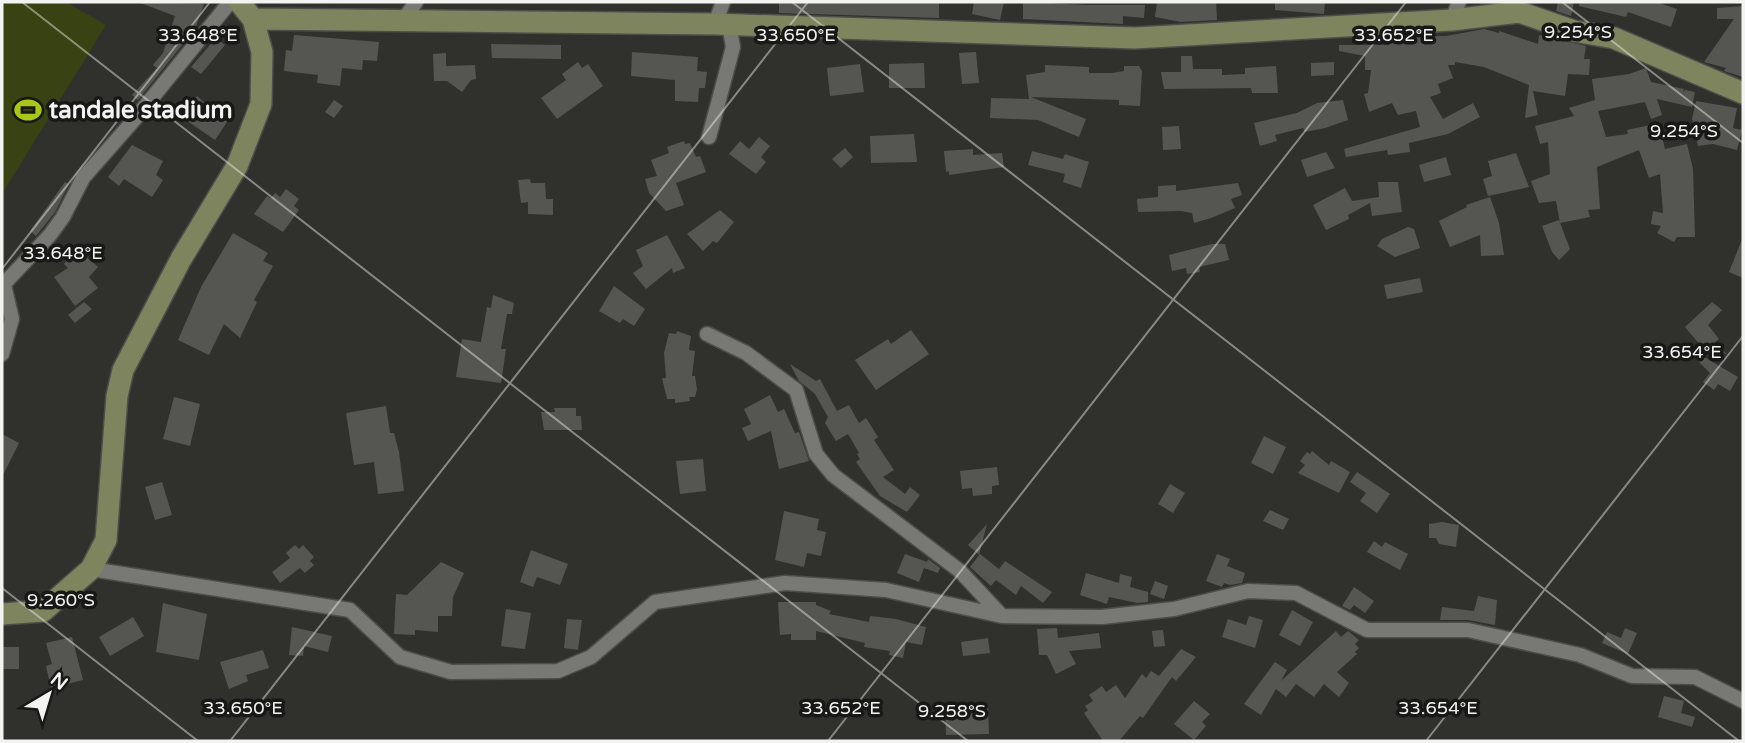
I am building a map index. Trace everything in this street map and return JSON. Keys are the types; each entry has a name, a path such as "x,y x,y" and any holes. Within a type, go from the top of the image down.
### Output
{"street":[{"path":"2,354 12,319 3,285 63,217 83,178 230,2"},
{"path":"2,614 43,611 91,569 106,540 116,407 123,370 181,259 237,166 261,104 262,52 253,19 239,2"},
{"path":"402,23 416,2"},
{"path":"709,137 733,47 722,25 723,2"},
{"path":"253,19 722,25 1135,38 1456,11 1519,12 1574,31 1614,38 1743,93"},
{"path":"707,334 746,353 796,390 816,454 833,475 960,571 1002,616"},
{"path":"91,569 350,610 400,657 450,671 558,671 591,657 655,602 690,594 785,583 886,590 1002,616 1102,617 1174,609 1248,591 1296,593 1367,630 1468,630 1580,655 1632,676 1695,677 1743,701"}],"green space":[{"name":"tandale stadium","path":"2,2 66,2 106,25 2,194"}],"building":[{"path":"138,2 204,4 195,29 138,100 132,95 157,68 153,65 163,53 175,16"},
{"path":"779,2 939,3 939,18 779,13"},
{"path":"974,2 1004,2 1000,20 972,14"},
{"path":"1023,2 1145,5 1144,18 1123,16 1123,24 1023,19"},
{"path":"1157,2 1216,2 1217,20 1181,22 1155,17"},
{"path":"1275,2 1325,2 1324,14 1275,10"},
{"path":"1558,2 1574,2 1571,16 1556,11"},
{"path":"1580,2 1656,2 1677,9 1671,27 1628,12 1626,17 1579,6"},
{"path":"1743,6 1743,77 1724,71 1726,68 1704,62 1734,19 1717,19 1717,8"},
{"path":"1484,29 1538,44 1539,35 1586,46 1584,59 1590,59 1589,75 1568,74 1565,96 1533,91 1538,115 1525,118 1529,85 1484,67 1455,62 1455,65 1448,65 1453,78 1438,84 1441,93 1430,97 1443,119 1473,103 1480,117 1448,134 1409,143 1410,152 1388,155 1387,150 1346,157 1344,149 1420,127 1416,111 1398,115 1392,103 1369,112 1364,94 1368,93 1371,70 1365,70 1365,56 1339,51 1339,45 1389,45 1389,37 1446,36"},
{"path":"294,35 379,42 377,61 363,60 362,70 342,68 340,86 317,83 318,75 284,71 286,50 292,51"},
{"path":"216,38 225,45 201,74 191,67"},
{"path":"491,44 561,45 561,59 492,58"},
{"path":"632,52 698,57 697,71 707,72 705,88 699,88 698,102 675,101 675,80 631,76"},
{"path":"976,52 979,83 962,84 959,53"},
{"path":"446,53 446,66 475,65 476,79 471,80 462,92 447,81 434,81 433,54"},
{"path":"1181,56 1192,56 1193,69 1222,69 1222,75 1245,74 1245,68 1276,66 1278,93 1252,93 1251,88 1164,89 1161,72 1181,72"},
{"path":"578,62 582,68 588,64 603,86 557,119 541,98 566,80 562,74"},
{"path":"1334,62 1334,75 1311,76 1311,63"},
{"path":"924,63 925,88 889,88 889,64"},
{"path":"860,64 864,92 830,96 827,68"},
{"path":"1045,65 1089,67 1089,73 1112,73 1124,71 1124,66 1139,66 1142,71 1140,106 1119,105 1119,100 1031,97 1086,119 1079,137 1038,120 990,118 991,98 1029,99 1026,75 1045,72"},
{"path":"1646,68 1651,82 1684,89 1683,93 1685,90 1695,92 1692,107 1657,99 1662,115 1651,119 1645,102 1598,111 1606,137 1628,134 1627,130 1659,123 1665,149 1687,144 1693,169 1695,237 1677,237 1674,242 1657,233 1661,226 1651,224 1653,211 1663,213 1660,174 1649,178 1639,150 1597,167 1600,209 1588,210 1590,217 1560,223 1556,201 1539,203 1531,181 1550,174 1548,142 1540,144 1535,126 1574,116 1569,108 1595,100 1592,79 1629,74"},
{"path":"197,96 227,122 215,140 180,116"},
{"path":"334,100 343,106 334,118 325,112"},
{"path":"1343,100 1348,120 1325,128 1305,132 1303,128 1275,135 1277,141 1260,146 1254,123 1297,113 1317,103"},
{"path":"1696,101 1737,108 1733,128 1742,130 1737,150 1713,144 1698,146 1692,119"},
{"path":"1179,126 1181,149 1163,150 1162,127"},
{"path":"914,134 917,162 871,163 870,136"},
{"path":"759,137 770,146 761,157 766,162 756,174 729,154 740,141 749,149"},
{"path":"684,141 685,144 690,143 696,157 700,156 706,172 676,183 684,205 666,211 649,193 645,179 657,176 651,160 669,153 667,147"},
{"path":"132,145 163,161 156,175 163,180 152,197 124,179 119,186 108,177"},
{"path":"845,148 853,157 841,168 832,159"},
{"path":"973,149 973,155 1002,153 1004,167 949,175 949,171 946,172 944,151"},
{"path":"1032,151 1063,159 1065,154 1089,162 1081,188 1063,182 1065,174 1028,165"},
{"path":"1326,152 1335,168 1307,177 1301,160"},
{"path":"1516,153 1529,187 1488,196 1483,179 1492,176 1488,161"},
{"path":"1446,157 1451,175 1424,182 1419,165"},
{"path":"530,179 531,183 545,183 546,199 553,199 553,215 528,214 528,202 521,203 518,180"},
{"path":"65,182 69,184 55,212 36,236 30,231"},
{"path":"1378,182 1398,182 1402,212 1372,216 1370,203 1348,215 1349,219 1326,230 1313,205 1345,188 1352,201 1379,197"},
{"path":"1238,183 1242,195 1231,199 1235,208 1194,223 1192,213 1138,212 1137,199 1158,197 1158,186 1176,185 1176,191"},
{"path":"286,189 299,199 294,206 299,210 283,232 254,214 267,196 271,198 275,193 280,197"},
{"path":"1490,197 1499,223 1504,255 1481,256 1480,235 1450,247 1439,221 1467,207 1466,205"},
{"path":"720,210 734,222 717,243 713,241 703,251 687,234"},
{"path":"1559,220 1570,249 1559,260 1552,252 1542,226"},
{"path":"1408,227 1414,229 1420,248 1395,257 1377,246 1382,239"},
{"path":"233,233 268,253 263,261 273,266 254,300 257,302 240,338 224,324 209,355 178,340 201,287"},
{"path":"667,235 685,268 673,273 672,268 646,289 633,273 643,266 636,250"},
{"path":"1743,237 1743,278 1729,272"},
{"path":"1212,244 1225,244 1229,260 1199,267 1200,272 1187,274 1186,268 1172,271 1169,255"},
{"path":"77,249 98,267 89,277 98,288 75,306 54,277 68,268 64,264"},
{"path":"1420,278 1423,292 1387,299 1384,285"},
{"path":"614,286 645,309 634,326 623,319 620,323 599,311"},
{"path":"493,295 514,303 512,314 507,314 501,349 506,349 501,383 456,377 462,339 481,342 487,307 491,308"},
{"path":"84,302 92,309 75,323 68,315"},
{"path":"1712,302 1722,310 1708,325 1719,339 1715,342 1727,354 1701,346 1685,327"},
{"path":"911,330 929,354 876,390 855,360 888,339 891,344"},
{"path":"677,331 691,336 689,350 695,351 692,376 695,376 697,389 695,397 689,397 690,401 675,403 675,399 667,399 662,378 666,378 664,353 669,333 676,334"},
{"path":"1694,351 1738,377 1730,391 1718,384 1714,390 1703,382 1710,373 1691,354"},
{"path":"790,364 816,381 820,379 837,411 849,405 859,423 866,418 878,437 874,440 894,470 883,477 905,494 910,487 920,495 907,512 880,496 856,462 860,459 857,454 859,453 848,434 836,441 825,423 828,417 815,394 799,381"},
{"path":"770,395 778,412 784,409 795,433 799,432 809,461 779,469 771,431 748,441 742,428 751,424 744,409"},
{"path":"174,397 200,404 190,446 163,439"},
{"path":"386,406 390,433 394,433 399,452 404,491 378,494 374,462 354,465 346,413"},
{"path":"554,408 576,408 576,416 581,416 582,430 544,430 541,412 555,412"},
{"path":"2,434 19,443 2,477"},
{"path":"1264,436 1286,447 1273,474 1251,463"},
{"path":"1312,451 1329,465 1331,461 1350,472 1339,493 1298,473 1305,465 1300,461 1307,452 1310,454"},
{"path":"703,459 706,491 680,494 676,461"},
{"path":"997,467 999,485 992,486 992,494 973,496 972,488 962,489 960,471"},
{"path":"1357,472 1390,494 1377,513 1360,501 1366,493 1350,482"},
{"path":"162,482 172,515 155,520 145,487"},
{"path":"1170,484 1185,493 1173,513 1158,504"},
{"path":"1270,510 1289,519 1283,530 1263,521"},
{"path":"784,511 819,519 817,530 826,532 821,556 807,553 804,567 775,560"},
{"path":"1442,522 1459,525 1456,547 1439,544 1436,538 1429,538 1429,524"},
{"path":"987,524 979,555 968,545"},
{"path":"1374,541 1382,547 1385,542 1408,554 1400,570 1367,552"},
{"path":"295,545 299,549 303,545 314,557 310,561 314,565 305,573 300,568 280,583 272,572 290,558 286,553"},
{"path":"531,550 568,564 560,585 537,577 533,587 520,582"},
{"path":"905,554 927,562 928,559 940,568 938,573 924,568 925,565 919,582 897,573"},
{"path":"980,554 999,569 1005,561 1052,592 1043,603 1021,586 1016,595 996,580 991,586 970,567"},
{"path":"1217,554 1230,559 1227,566 1245,573 1242,583 1224,583 1222,587 1206,581"},
{"path":"441,562 464,573 453,597 452,616 438,616 438,632 415,630 415,635 394,634 396,594 407,595"},
{"path":"1086,573 1119,583 1120,574 1132,577 1130,587 1148,592 1148,602 1137,603 1109,597 1107,604 1080,595"},
{"path":"1155,581 1168,586 1164,599 1150,594"},
{"path":"1354,587 1374,601 1365,613 1354,605 1350,610 1342,606"},
{"path":"1478,596 1497,600 1495,625 1468,620 1440,620 1442,607 1474,611"},
{"path":"778,602 816,602 816,605 831,611 829,614 869,622 870,616 896,619 926,627 922,645 906,642 903,658 889,655 890,651 864,647 865,643 816,631 816,640 791,640 791,634 780,635"},
{"path":"163,603 207,614 199,660 156,652"},
{"path":"506,609 531,613 525,649 501,646"},
{"path":"1292,610 1313,622 1300,646 1279,635"},
{"path":"1249,616 1263,620 1255,648 1222,637 1228,619 1246,625"},
{"path":"133,617 144,636 110,656 99,637"},
{"path":"567,619 582,620 578,650 564,648"},
{"path":"292,627 332,636 328,652 304,646 303,656 289,655"},
{"path":"1057,628 1058,638 1099,633 1101,648 1069,651 1076,664 1056,674 1047,655 1039,655 1037,629"},
{"path":"1625,628 1637,633 1628,654 1602,643 1607,632 1621,638"},
{"path":"1163,630 1165,646 1154,647 1152,631"},
{"path":"1336,631 1341,637 1348,631 1359,640 1355,644 1359,648 1355,652 1357,654 1337,672 1349,683 1339,697 1324,684 1314,697 1296,684 1286,697 1276,689 1261,715 1244,704 1275,662 1287,670 1281,681"},
{"path":"72,637 83,680 51,688 46,666 52,664 46,643"},
{"path":"988,638 990,653 963,656 961,642"},
{"path":"2,647 19,647 19,669 2,669"},
{"path":"1181,649 1196,657 1176,681 1172,677 1143,718 1140,716 1119,741 1103,741 1084,713 1088,710 1085,706 1093,701 1089,695 1102,686 1106,692 1116,685 1125,698 1142,674 1146,678 1151,671 1159,676"},
{"path":"263,650 269,668 246,675 248,681 229,689 220,662"},
{"path":"1664,696 1684,701 1681,713 1695,717 1692,727 1658,717"},
{"path":"1194,701 1210,714 1202,722 1206,726 1194,740 1174,724"},
{"path":"945,704 988,704 989,734 946,735"}],"place":[{"name":"tandale stadium","path":"28,110"}]}
